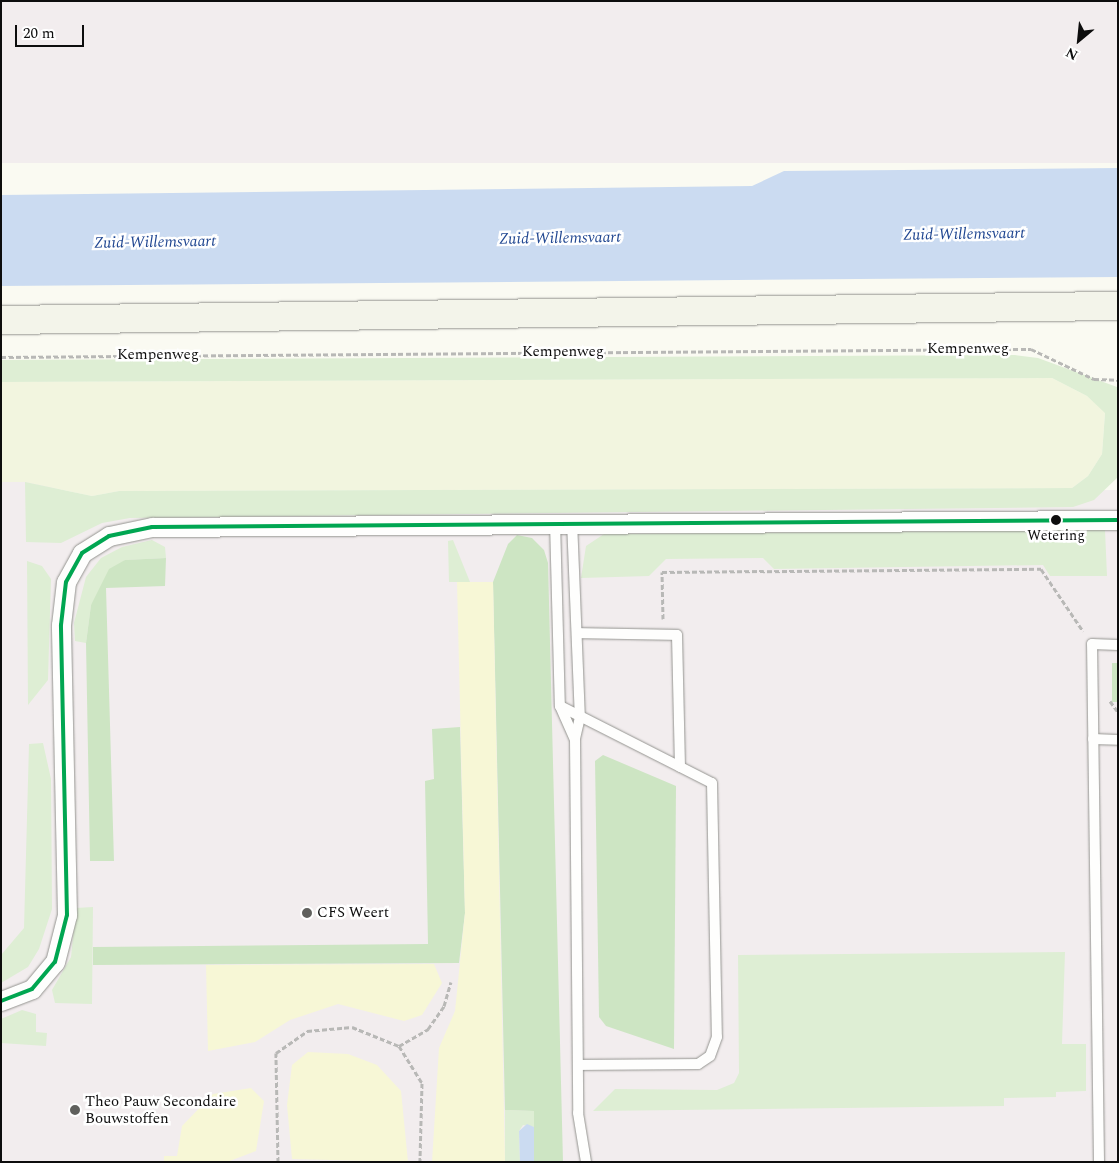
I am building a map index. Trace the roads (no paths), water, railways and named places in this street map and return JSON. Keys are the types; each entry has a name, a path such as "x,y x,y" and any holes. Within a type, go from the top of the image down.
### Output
{"main road":[{"path":"1,320 1118,306"}],"street":[{"path":"1,1001 32,989 55,962 68,915 61,625 66,582 82,553 109,536 152,527 563,521 1118,520"}],"lane":[{"path":"563,521 577,633 580,717 575,739 578,1113 586,1162"},
{"path":"563,521 560,706 575,739"},
{"path":"577,633 677,635 680,767"},
{"path":"1099,1162 1092,644 1118,645"},
{"path":"560,706 712,783 717,1037 710,1056 698,1064 578,1065"},
{"path":"1093,739 1118,740"}],"water":[{"name":"Zuid-Willemsvaart","path":"1118,168 1118,277 1,286 1,195 752,186 784,171"},
{"path":"527,1124 534,1127 534,1162 520,1162 519,1131"}],"place":[{"name":"Wetering","path":"1056,520"},
{"name":"CFS Weert","path":"307,913"},
{"name":"Theo Pauw Secondaire Bouwstoffen","path":"75,1110"}]}
